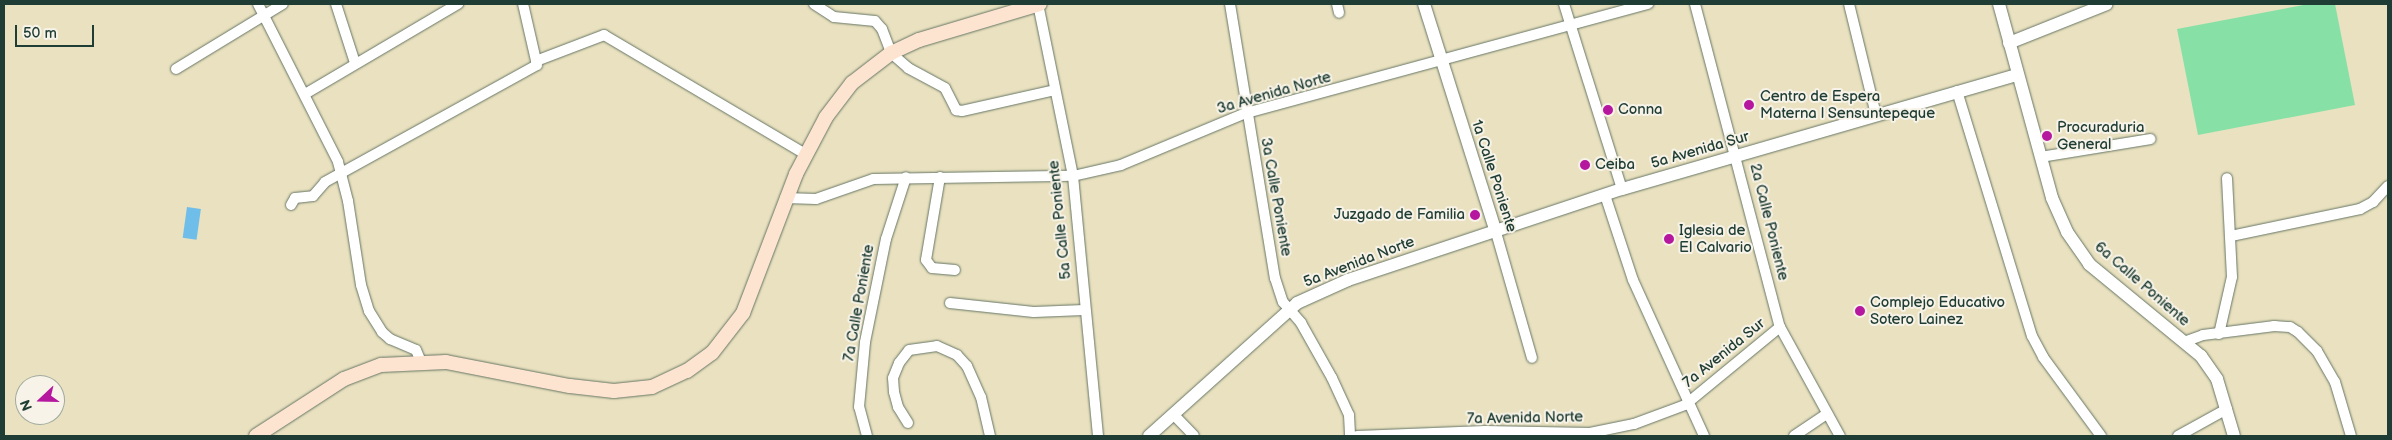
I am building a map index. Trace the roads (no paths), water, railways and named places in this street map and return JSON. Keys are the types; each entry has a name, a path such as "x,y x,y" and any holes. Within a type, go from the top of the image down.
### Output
{"main road":[{"path":"256,436 358,372 381,365 421,362 469,365 600,390 640,389 672,379 712,353 737,324 749,301 785,198 805,154 826,116 852,83 891,53 919,40 1038,4"}],"street":[{"path":"258,4 305,94 341,174 360,284 369,311 382,332 390,339 416,350 421,362"},
{"path":"176,69 283,4"},
{"path":"336,4 356,63"},
{"path":"305,94 458,4"},
{"path":"291,205 295,198 313,196 326,182 537,65 523,4"},
{"path":"814,4 834,17 875,21 882,29 891,53 908,68 945,88 956,110 962,111 1055,90"},
{"name":"5a Calle Poniente","path":"1038,4 1073,176 1084,310 1098,436"},
{"name":"3a Calle Poniente","path":"1230,4 1246,113 1275,278 1289,311 1318,349 1332,378 1349,415 1350,436"},
{"name":"1a Calle Poniente","path":"1424,4 1532,358"},
{"path":"1564,4 1622,189"},
{"name":"3a Avenida Norte","path":"906,177 1073,176 1121,165 1246,113 1441,62 1570,23 1648,4"},
{"name":"2a Calle Poniente","path":"1695,4 1737,157 1780,327 1840,436"},
{"path":"1849,4 1876,115"},
{"name":"6a Calle Poniente","path":"2000,4 2017,75 2059,216 2089,264 2184,342 2210,368 2227,409 2234,436"},
{"path":"2009,43 2107,4"},
{"path":"536,61 604,35 805,154"},
{"name":"5a Avenida Sur","path":"1622,189 2017,75"},
{"path":"1957,91 2032,336 2043,357 2102,436"},
{"path":"2041,157 2151,139"},
{"path":"785,198 816,200 872,179 906,177"},
{"name":"7a Calle Poniente","path":"867,436 859,407 865,342 886,239 906,177"},
{"path":"940,178 926,260 932,268 955,270"},
{"path":"2219,334 2230,294 2231,236 2227,178"},
{"path":"2231,236 2360,209 2373,202 2388,186"},
{"name":"5a Avenida Norte","path":"1149,436 1297,303 1348,280 1494,229 1622,189"},
{"path":"1605,195 1633,280 1704,436"},
{"path":"950,303 1034,312 1084,310"},
{"path":"2184,342 2203,335 2282,325 2298,332 2317,351 2335,382 2351,436"},
{"name":"7a Avenida Sur","path":"1688,403 1780,327"},
{"path":"908,423 898,407 894,392 893,378 898,363 909,350 937,346 958,354 967,366 981,397 990,436"},
{"name":"7a Avenida Norte","path":"1358,436 1485,431 1553,435 1590,433 1634,424 1688,403"},
{"path":"2178,436 2227,409"},
{"path":"1173,414 1194,436"},
{"path":"1794,436 1827,414"}],"water":[{"path":"187,207 201,209 197,240 183,238"}],"place":[{"name":"Centro de Espera Materna | Sensuntepeque","path":"1749,105"},
{"name":"Conna","path":"1608,110"},
{"name":"Procuraduria General","path":"2047,136"},
{"name":"Ceiba","path":"1585,165"},
{"name":"Juzgado de Familia","path":"1475,215"},
{"name":"Iglesia de El Calvario","path":"1669,239"},
{"name":"Complejo Educativo Sotero Lainez","path":"1860,311"}]}
